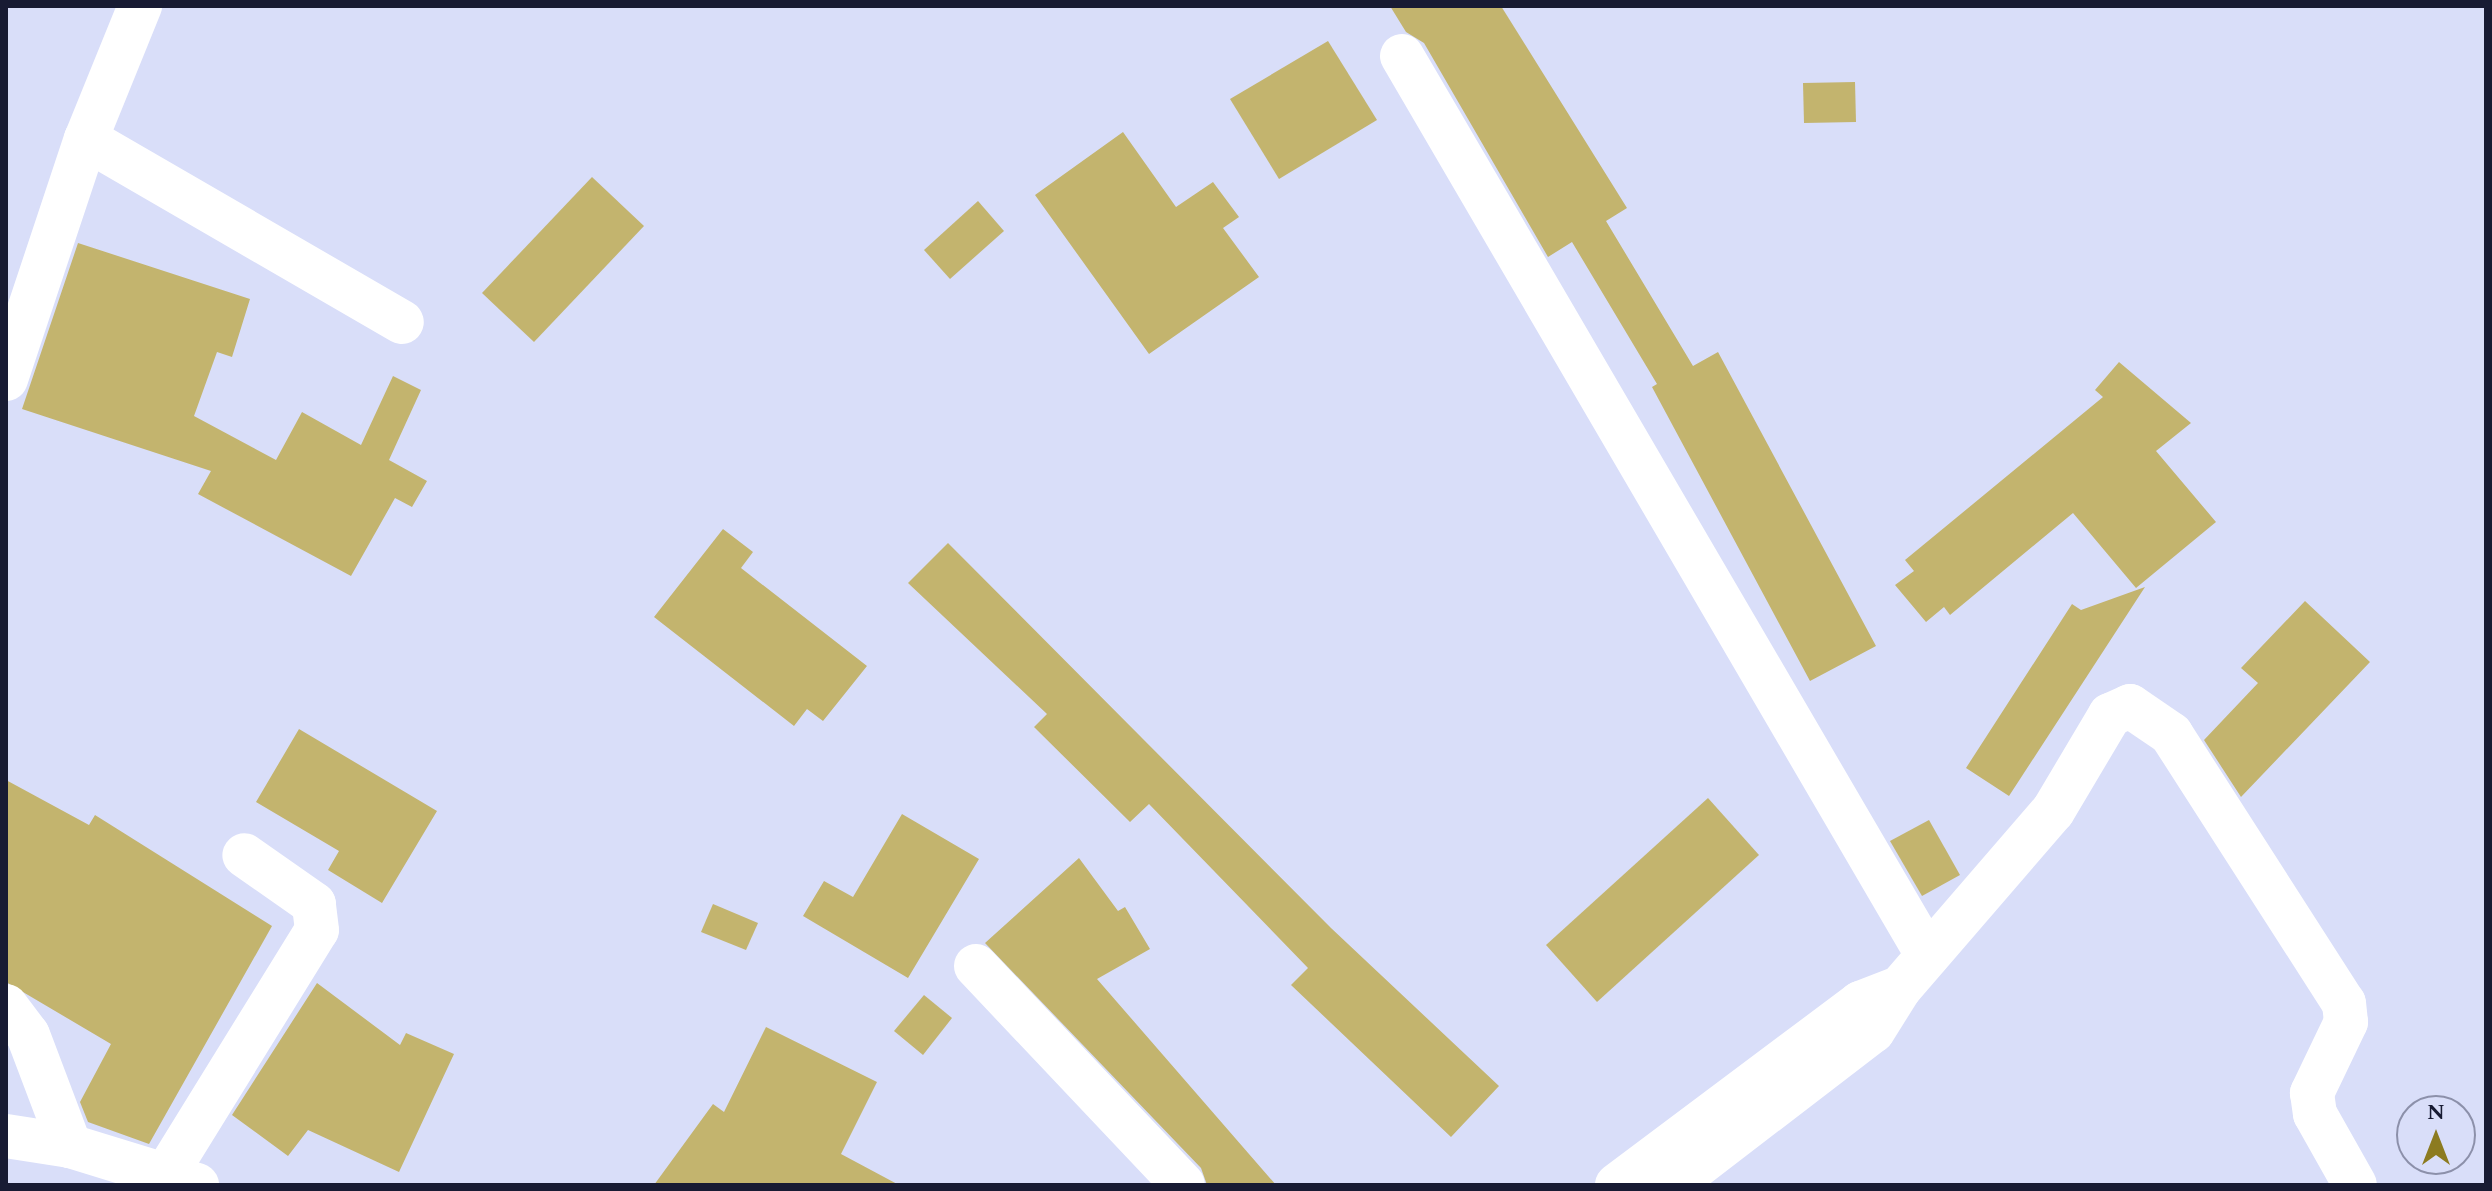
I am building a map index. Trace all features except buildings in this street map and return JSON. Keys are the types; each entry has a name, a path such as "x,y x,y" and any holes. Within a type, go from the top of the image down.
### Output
{"street":[{"path":"6,379 86,139 140,6"},
{"path":"1402,56 1928,956"},
{"path":"86,139 402,322"},
{"path":"1672,1185 1873,1031 1900,988 2053,811 2110,715 2130,706 2151,715 2171,734 2344,1003 2346,1022 2312,1093 2315,1114 2355,1185"},
{"path":"6,1136 70,1146 182,1178 317,930 314,904 244,855"},
{"path":"976,966 1183,1185"},
{"path":"1617,1185 1860,1003 1900,988"},
{"path":"6,1006 28,1035 70,1146"}]}
